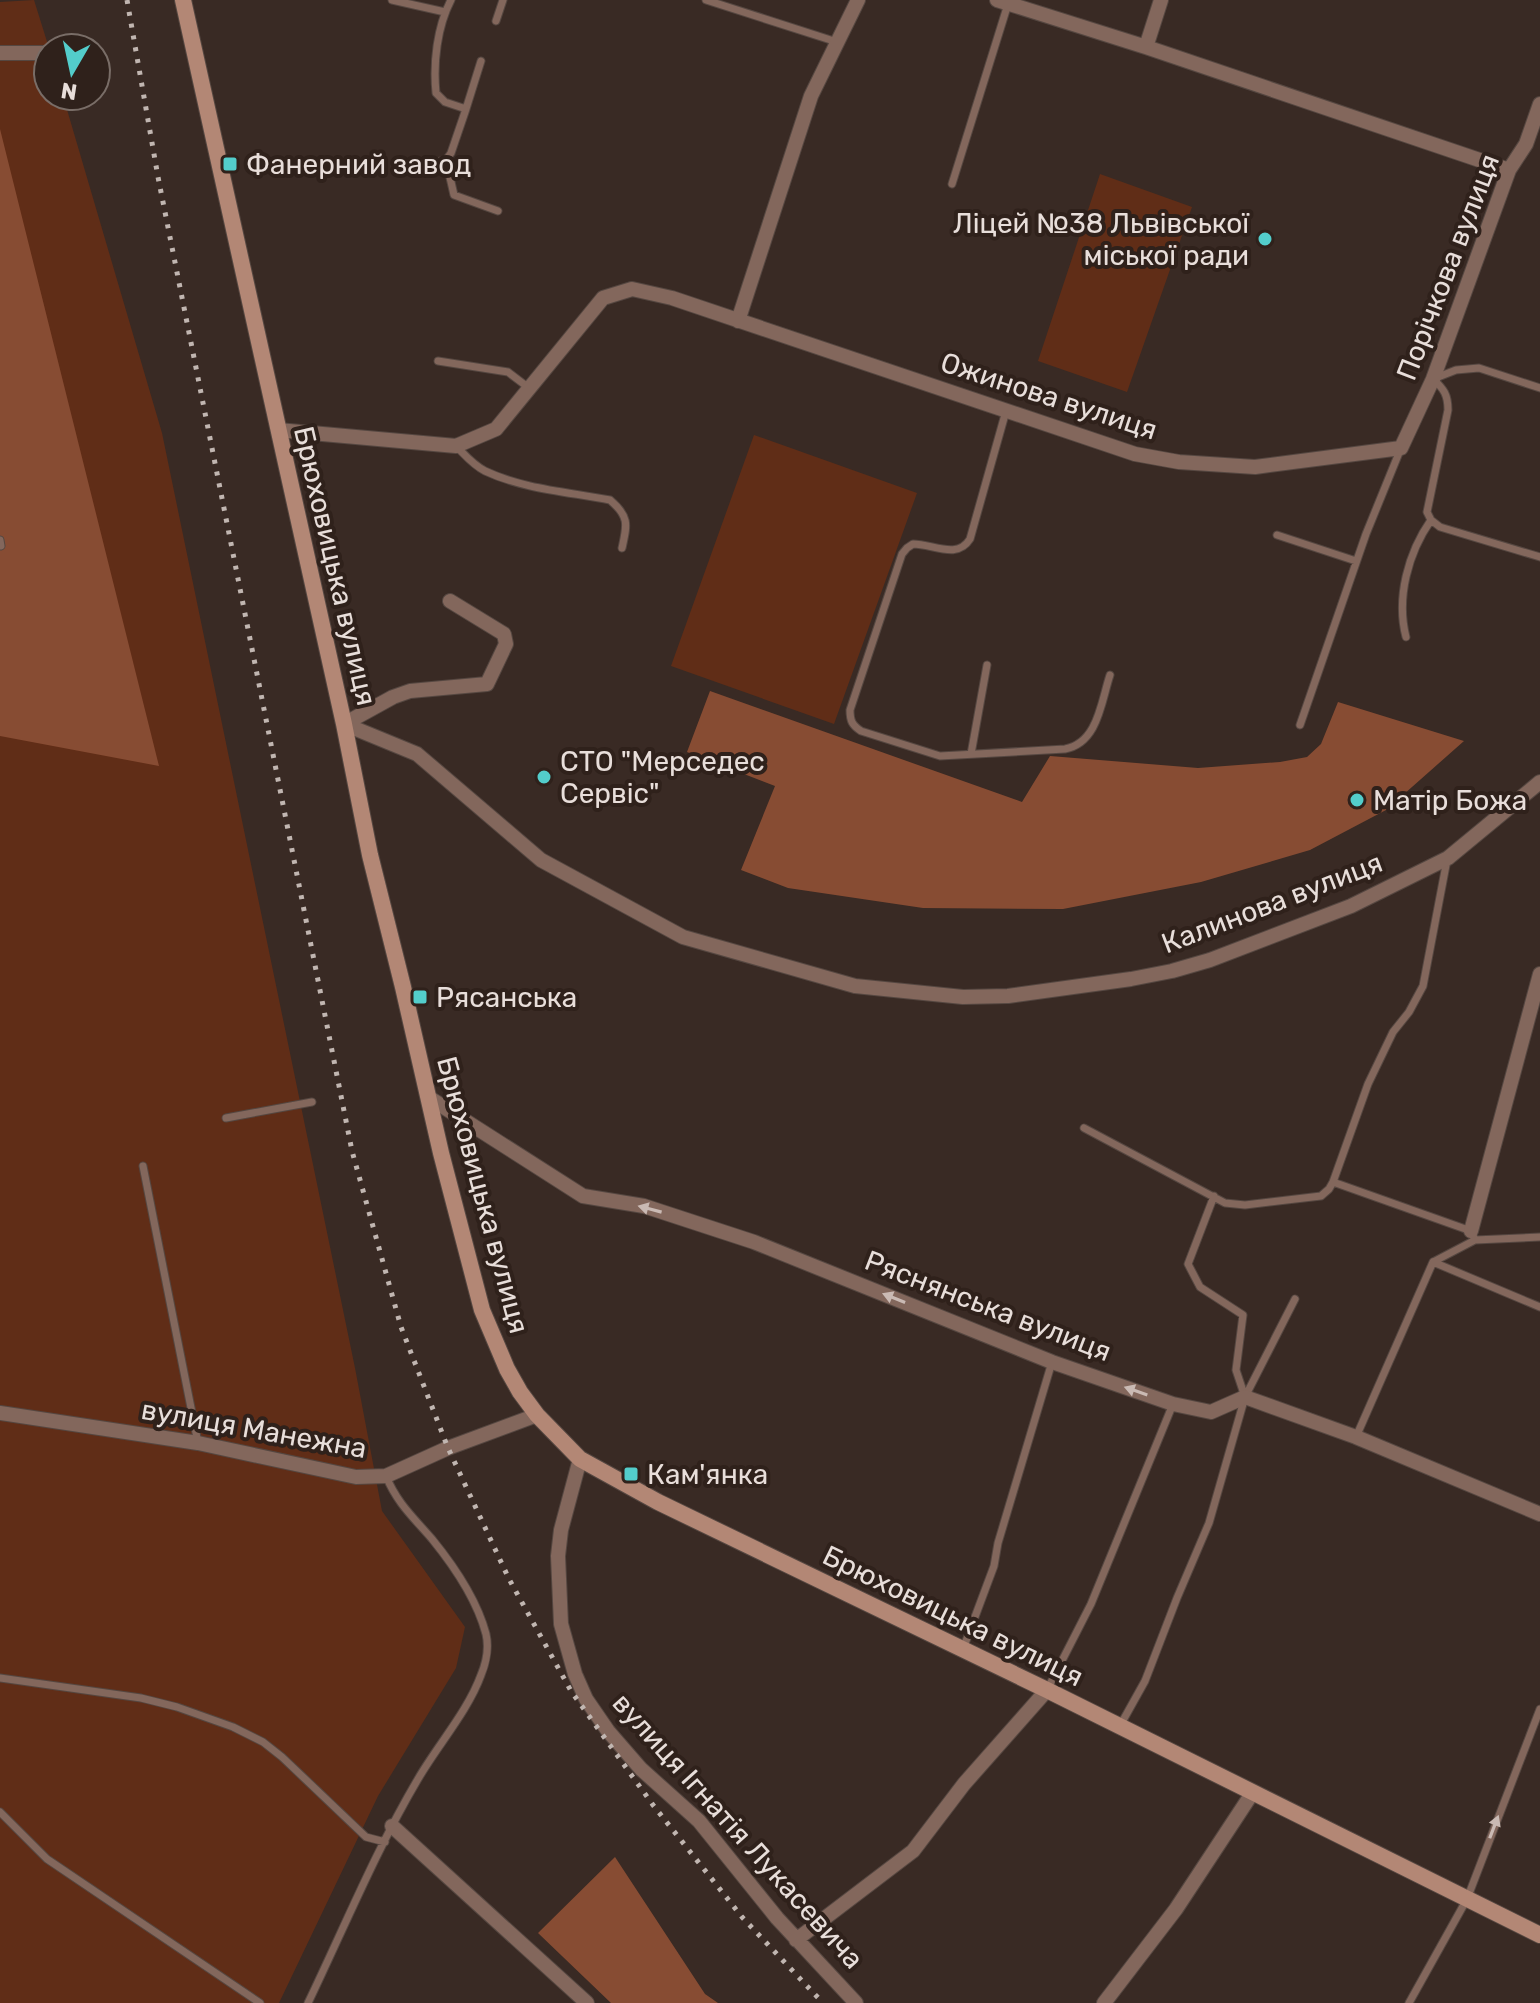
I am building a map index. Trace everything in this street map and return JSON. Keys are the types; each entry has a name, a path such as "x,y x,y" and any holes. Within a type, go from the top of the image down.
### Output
{"main road":[{"name":"Брюховицька вулиця","path":"183,0 344,724 370,855 450,1190 482,1310 520,1392 537,1415 580,1459 658,1502 1047,1690 1540,1935"}],"street":[{"path":"738,321 811,96 858,0"},
{"path":"1146,47 1161,0"},
{"path":"1012,3 1509,170"},
{"path":"0,53 32,53"},
{"name":"Порічкова вулиця","path":"1401,448 1433,379 1509,170 1526,144 1540,104"},
{"name":"Ожинова вулиця","path":"456,446 496,429 603,298 632,289 672,298 1135,454 1179,462 1255,467 1401,448"},
{"path":"278,430 456,446"},
{"path":"344,724 410,691 487,684 506,644 504,634 450,601"},
{"name":"Калинова вулиця","path":"344,724 417,754 541,860 683,937 822,978 875,989 963,997 1008,996 1172,971 1210,960 1351,906 1448,858 1540,782"},
{"path":"1473,1236 1540,974"},
{"name":"Ряснянська вулиця","path":"428,1097 583,1196 644,1206 754,1242 1052,1362 1173,1404 1211,1412 1241,1399"},
{"path":"1241,1399 1356,1437 1540,1514"},
{"name":"вулиця Манежна","path":"0,1413 198,1443 356,1477 386,1476 448,1448 537,1415"},
{"name":"вулиця Ігнатія Лукасевича","path":"580,1459 561,1530 558,1556 561,1624 575,1674 586,1699 608,1731 641,1769 699,1821 796,1940 856,2003"},
{"path":"796,1940 913,1851 964,1784 1047,1690"},
{"path":"1104,2003 1176,1909 1253,1792"},
{"path":"392,1826 587,2003"}],"lane":[{"path":"392,0 445,12"},
{"path":"451,0 445,12 434,71 436,93 445,102 466,109"},
{"path":"496,21 503,0"},
{"path":"706,0 837,42"},
{"path":"952,184 1012,3"},
{"path":"404,169 446,160 451,153 481,61"},
{"path":"446,160 454,195 498,211"},
{"path":"438,361 508,372 529,389"},
{"path":"1540,388 1479,368 1456,370 1433,379 1445,390 1448,410 1427,512 1440,527 1540,557"},
{"path":"1006,411 966,546 951,550 913,544 902,554 850,710 850,719 861,731 940,756 1065,749 1077,745 1091,733 1110,675"},
{"path":"456,446 484,470 516,482 610,500 620,509 626,521 622,548"},
{"path":"1300,725 1356,561 1401,448"},
{"path":"1406,637 1402,597 1418,538 1431,520"},
{"path":"1277,535 1356,561"},
{"path":"971,754 987,665"},
{"path":"1084,1128 1225,1203 1245,1205 1321,1196 1333,1182 1368,1084 1393,1032 1409,1012 1423,986 1448,858"},
{"path":"226,1118 312,1102"},
{"path":"143,1166 198,1443"},
{"path":"1333,1182 1473,1236 1540,1237"},
{"path":"1214,1196 1188,1264 1200,1287 1243,1315 1236,1370 1241,1399"},
{"path":"1356,1437 1433,1262 1473,1236"},
{"path":"1433,1262 1540,1307"},
{"path":"1120,1727 1145,1681 1209,1523 1241,1399 1295,1299"},
{"path":"963,1649 994,1566 998,1543 1052,1362"},
{"path":"1047,1690 1091,1604 1173,1404"},
{"path":"308,2003 392,1826 476,1686 487,1652 487,1637 464,1584 443,1552 394,1496 386,1476"},
{"path":"0,1678 141,1698 233,1727 263,1742 282,1757 366,1837 385,1842"},
{"path":"1409,2003 1467,1899 1540,1709"},
{"path":"0,1812 47,1859 260,2003"}],"shaded area":[{"path":"34,0 44,32 32,32 32,112 68,112 162,433 382,1511 465,1627 456,1668 378,1796 279,2003 0,2003 0,2"},
{"path":"0,129 159,766 0,736"},
{"path":"1100,174 1192,207 1127,392 1038,361"},
{"path":"754,435 917,493 834,724 671,666"},
{"path":"710,691 1022,802 1050,756 1198,768 1307,757 1321,744 1338,702 1464,741 1386,810 1310,850 1201,882 1063,909 923,908 788,888 741,870 775,786 687,752"},
{"path":"615,1857 705,1994 718,2003 611,2003 538,1933"}],"railway":[{"path":"127,0 158,177 352,1151 401,1327 448,1448 509,1579 571,1691 653,1805 742,1917 823,2003"}],"place":[{"name":"Фанерний завод","path":"230,164"},
{"name":"Ліцей №38 Львівської міської ради","path":"1265,239"},
{"name":"СТО \"Мерседес Сервіс\"","path":"544,777"},
{"name":"Матір Божа","path":"1357,800"},
{"name":"Рясанська","path":"420,997"},
{"name":"Кам'янка","path":"631,1474"}]}
